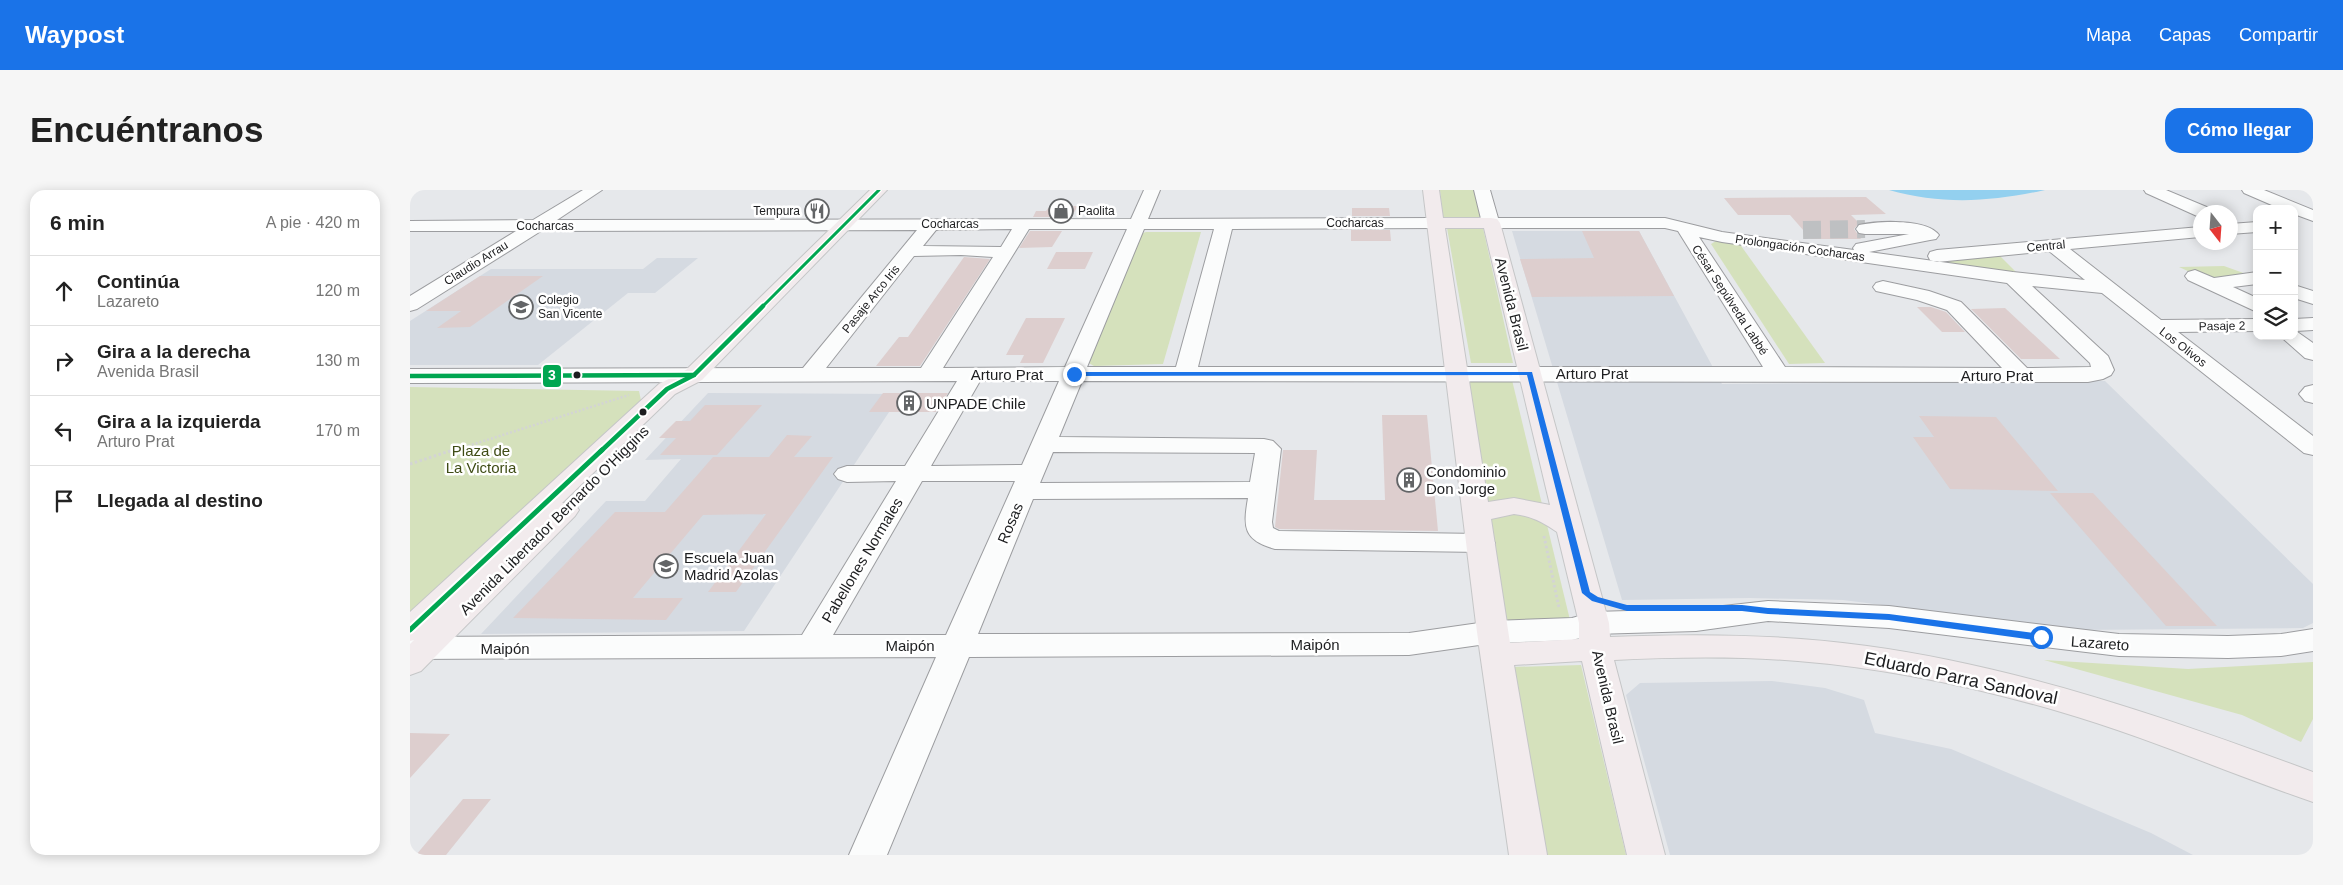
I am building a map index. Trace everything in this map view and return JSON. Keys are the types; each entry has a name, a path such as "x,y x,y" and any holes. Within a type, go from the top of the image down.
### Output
{"main road":[{"name":"Avenida Libertador Bernardo O'Higgins","path":"414,647 667,389 694,374 879,190"},
{"path":"1431,190 1495,643 1528,855"},
{"name":"Cocharcas","path":"1436,223 1491,223"},
{"name":"Avenida Brasil","path":"1491,223 1586,593 1646,855"},
{"name":"Avenida Libertador Bernardo O'Higgins","path":"414,647 687,389 694,374"},
{"path":"1477,515 1498,507 1525,505 1550,514 1570,529"},
{"name":"Maipón","path":"1495,643 1595,636"},
{"name":"Eduardo Parra Sandoval","path":"1595,636 1840,654 1900,662 2013,686 2072,702 2127,719 2313,787"}],"street":[{"name":"Claudio Arrau","path":"410,305 594,190"},
{"name":"Rosas","path":"868,855 1152,190"},
{"name":"Avenida Brasil","path":"1482,190 1491,223"},
{"path":"2152,190 2193,208"},
{"path":"2250,190 2313,216"},
{"path":"2298,224 2313,222"},
{"name":"Cocharcas","path":"410,226 1436,223"},
{"name":"Prolongación Cocharcas","path":"1491,223 1655,223 1691,228 1722,237 1833,253 2013,278 2109,288"},
{"name":"Pasaje Arco Iris","path":"810,374 931,224"},
{"path":"928,374 1024,224"},
{"path":"1185,374 1224,224"},
{"path":"1691,228 1793,230"},
{"name":"César Sepúlveda Labbé","path":"1691,228 1778,374"},
{"path":"1833,253 1930,236 1917,229 1865,229"},
{"name":"Central","path":"1891,261 2193,233"},
{"name":"Los Olivos","path":"2054,246 2313,448"},
{"path":"909,251 1007,252"},
{"name":"Arturo Prat","path":"410,376 1530,373 2022,375 2095,374 2100,372 2104,367 2100,361 2013,278"},
{"name":"Pasaje 2","path":"2253,278 2204,280 2253,304"},
{"path":"1883,286 1922,295 1954,306 2022,375"},
{"path":"2298,292 2313,298"},
{"name":"Pasaje 2","path":"2157,326 2253,325"},
{"path":"2298,327 2313,353"},
{"name":"Pabellones Normales","path":"812,646 973,374"},
{"path":"2313,392 2311,394 2313,396"},
{"path":"1044,444 1264,446 1268,449 1258,522 1259,531 1265,536 1275,540 1482,543"},
{"name":"Pabellones Normales","path":"847,474 913,474 1027,482 1262,490"},
{"name":"Lazareto","path":"1586,593 1606,603 1627,608 1734,608 1839,613 1889,617 2119,645 2228,647 2281,645 2313,640"},
{"name":"Lazareto","path":"1595,636 1768,611"},
{"name":"Maipón","path":"414,647 1495,643"}],"path":[{"path":"410,464 630,394 667,389"}],"shaded area":[{"path":"1512,231 1639,231 1722,384 2105,381 2313,584 2313,623 2303,628 2077,630 1843,600 1750,598 1622,600"},
{"name":"Colegio San Vicente","path":"657,258 698,258 655,293 628,293 538,365 410,365 410,321 491,269 643,269"},
{"name":"Escuela Juan Madrid Azolas","path":"708,393 901,394 744,631 481,634 606,501 645,501 681,459 645,460"},
{"path":"1772,681 1825,688 1864,700 1875,733 1951,749 2151,833 2193,855 1670,855 1626,695 1640,683"}],"green space":[{"path":"1440,190 1476,190 1483,218 1443,218"},
{"path":"1447,228 1483,228 1513,363 1471,363"},
{"path":"1146,232 1201,232 1163,364 1094,366 1087,362 1140,234"},
{"path":"1716,241 1739,243 1825,363 1789,364 1711,244"},
{"path":"2000,256 2021,277 1924,262"},
{"path":"2224,266 2249,275 2210,281 2179,267"},
{"path":"1462,380 1512,380 1570,620 1501,620"},
{"name":"Plaza de La Victoria","path":"410,387 639,391 642,405 410,617"},
{"path":"2044,660 2188,669 2313,662 2313,719 2301,742 2242,715"},
{"path":"1581,665 1626,855 1542,855 1511,667"}],"water":[{"path":"1889,190 2045,190 2006,197 1947,200 1908,195"}],"building":[{"path":"1866,197 1886,214 1851,215 1859,223 1854,229 1861,239 1811,239 1790,215 1738,215 1724,198"},
{"name":"Paolita","path":"1050,206 1078,206 1071,217 1033,217 1036,211 1046,211"},
{"path":"1352,208 1389,208 1390,216 1352,216"},
{"path":"1351,230 1390,230 1391,241 1351,241"},
{"path":"1030,231 1062,231 1052,247 1019,248"},
{"path":"1582,231 1639,231 1674,296 1532,297 1520,259 1594,258"},
{"path":"1056,252 1093,252 1085,269 1047,269"},
{"path":"964,257 990,259 920,366 876,366 899,337 908,337"},
{"path":"480,276 543,276 470,327 437,328 461,311 426,311"},
{"path":"1917,307 1931,307 1946,312 1965,332 1942,332"},
{"path":"2005,308 2060,359 2021,359 1971,309"},
{"path":"1026,318 1065,318 1043,363 1020,363 1024,355 1006,355"},
{"name":"UNPADE Chile","path":"883,393 948,393 936,412 869,412"},
{"path":"705,405 762,405 717,455 660,455 676,438 659,438 676,421 690,421"},
{"name":"Condominio Don Jorge","path":"1382,415 1427,415 1438,531 1279,529 1275,527 1283,450 1317,450 1314,500 1385,500"},
{"path":"1919,416 1996,417 2058,491 1950,489 1913,437 1934,437"},
{"path":"787,435 812,436 794,457 833,457 736,592 708,592 766,514 703,515 633,598 683,598 666,620 513,618 615,512 665,512 713,457 769,457"},
{"path":"2050,493 2093,493 2217,626 2166,626"},
{"path":"410,733 450,734 410,778"},
{"path":"463,799 491,799 446,855 416,855"}],"tunnel":[{"path":"1803,230 1865,229"}],"transit line":[{"name":"3","path":"410,630 667,389 694,375 879,190"},
{"name":"3","path":"410,376 694,375"}],"place":[{"name":"Tempura","path":"817,211"},
{"name":"Paolita","path":"1061,211"},
{"name":"Colegio San Vicente","path":"521,307"},
{"name":"UNPADE Chile","path":"909,403"},
{"name":"Condominio Don Jorge","path":"1409,480"},
{"name":"Escuela Juan Madrid Azolas","path":"666,566"}],"route":[{"path":"1074,374 1530,373 1586,593 1595,599 1627,608 1654,610 1720,607 1768,611 1847,613 1932,622 2041,637"}]}
